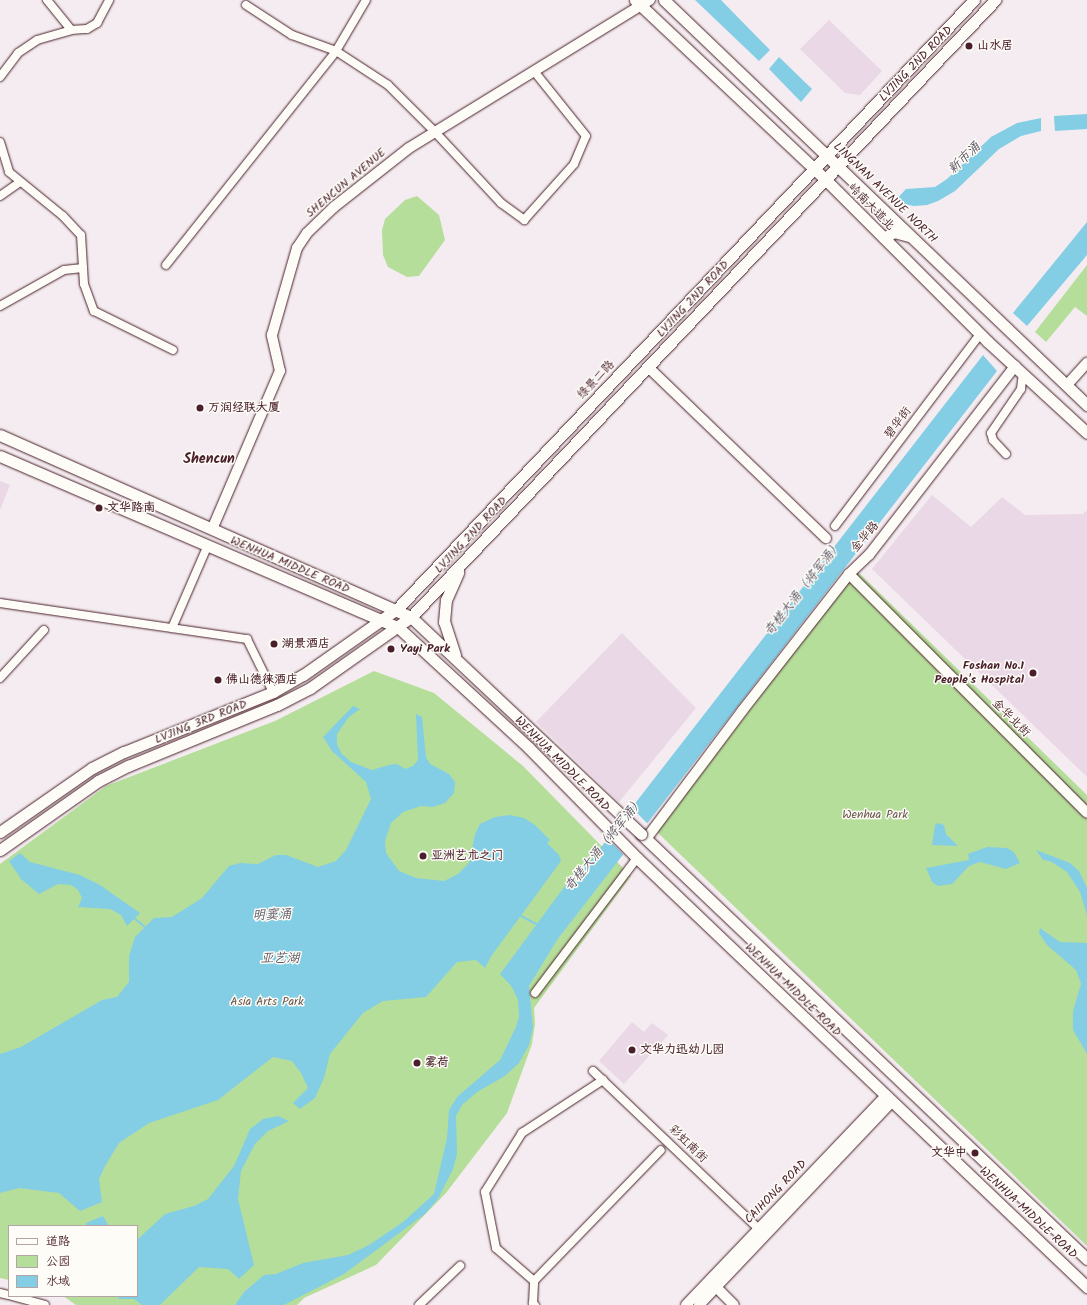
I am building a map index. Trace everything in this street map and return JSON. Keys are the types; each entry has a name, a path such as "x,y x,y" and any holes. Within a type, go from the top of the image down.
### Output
{"main road":[{"name":"LINGNAN AVENUE NORTH","path":"664,0 1087,405"},
{"path":"827,155 974,0"},
{"name":"LVJING 2ND ROAD","path":"411,617 648,367 824,178 995,0"},
{"name":"岭南大道北","path":"642,2 824,178 980,334 1087,433"},
{"name":"绿景二路","path":"397,609 827,155"},
{"path":"884,238 894,232 912,237"},
{"name":"WENHUA MIDDLE ROAD","path":"0,435 213,527 397,609 411,617 644,836 1087,1259"},
{"name":"WENHUA MIDDLE ROAD","path":"0,456 383,619 399,628 529,748 637,858 888,1100 1087,1287"},
{"path":"459,662 449,642 444,622 446,600 455,578 471,554"},
{"name":"LVJING 3RD ROAD","path":"1,828 92,768 124,752 272,692 303,675 397,609"},
{"name":"LVJING 3RD ROAD","path":"0,850 98,781 128,766 277,705 310,688 399,628 411,617"}],"street":[{"path":"47,0 71,30"},
{"path":"0,77 18,53 37,40 71,30 87,29 97,23 109,0"},
{"path":"166,266 336,51 366,0"},
{"name":"SHENCUN AVENUE","path":"213,527 280,371 272,336 297,248 307,233 334,207 409,148 642,2"},
{"path":"246,5 292,34 336,51 388,85 435,132 501,203 524,220 574,164 586,136 534,71"},
{"path":"0,142 9,172 81,235 84,284 94,311 173,350"},
{"path":"0,196 20,182"},
{"path":"0,306 64,270 82,268"},
{"name":"碧华街","path":"835,526 980,334"},
{"path":"1066,385 1087,363"},
{"path":"648,367 826,538"},
{"path":"1006,454 993,440 991,432 1021,389 1019,370"},
{"name":"金华路","path":"644,836 849,574 869,555 927,480 1019,370"},
{"path":"172,628 208,545"},
{"name":"金华北街","path":"849,574 1087,813"},
{"path":"0,603 247,639 272,692"},
{"path":"0,678 44,630"},
{"path":"535,993 637,858"},
{"name":"彩虹南街","path":"593,1070 762,1232"},
{"path":"534,1281 496,1248 485,1192 522,1133 603,1080"},
{"name":"CAIHONG ROAD","path":"686,1305 762,1232 888,1100"},
{"path":"536,1305 533,1303 534,1281 661,1150"},
{"name":"CAIHONG ROAD","path":"699,1305 762,1232"},
{"path":"420,1305 460,1266"},
{"path":"716,1287 734,1305"},
{"path":"14,1297 45,1305"}],"shaded area":[{"path":"829,20 882,71 860,95 845,93 800,49"},
{"path":"0,481 10,485 0,510"},
{"name":"Foshan No.1 People's Hospital","path":"932,495 971,527 1002,497 1025,515 1083,514 1087,510 1087,777 872,569"},
{"path":"622,633 696,708 619,802 536,722"},
{"name":"文华力迅幼儿园","path":"632,1022 644,1032 652,1023 668,1035 624,1084 599,1061"}],"green space":[{"path":"417,196 439,215 445,240 419,276 407,277 388,267 383,255 382,230 385,219 405,200"},
{"path":"1087,265 1087,316 1075,307 1046,342 1035,332"},
{"name":"Wenhua Park","path":"856,570 1087,795 1087,1246 657,832"},
{"name":"Asia Arts Park","path":"374,671 434,693 523,766 631,876 534,1008 535,1024 532,1044 507,1113 446,1193 376,1265 304,1298 297,1305 76,1305 64,1297 138,1297 138,1225 8,1225 8,1280 0,1278 0,864 106,786 275,721"}],"water":[{"path":"695,0 721,0 770,50 759,61"},
{"path":"779,57 812,89 801,102 769,69"},
{"path":"1087,114 1087,129 1055,131 1054,116"},
{"path":"1041,118 1041,131 1021,136 999,149 955,191 938,201 927,205 914,206 894,202 906,189 935,187 947,179 991,137 1017,123"},
{"path":"1087,222 1087,255 1027,326 1013,313"},
{"name":"奇槎大涌（将军涌）","path":"983,355 997,371 557,940 529,986 533,1028 529,1045 519,1063 505,1076 477,1092 462,1105 456,1116 457,1154 453,1169 438,1199 425,1214 344,1274 284,1305 235,1305 244,1292 264,1275 276,1274 303,1263 348,1255 369,1245 403,1222 434,1194 447,1138 449,1110 457,1097 500,1060 516,1027 519,1016 518,1000 512,987 500,974 573,875 588,864"},
{"name":"亚艺湖","path":"353,706 360,709 349,717 337,734 337,744 341,753 351,762 372,770 397,764 405,769 413,766 418,760 416,714 422,717 426,757 430,764 449,774 455,782 454,793 445,803 433,807 421,806 403,812 391,823 385,841 386,853 399,871 416,878 444,881 458,874 469,863 475,834 480,824 495,817 510,815 524,818 535,825 550,840 547,843 559,855 561,861 492,955 485,968 476,960 457,962 426,997 383,1001 363,1013 330,1054 324,1078 315,1098 300,1109 293,1103 308,1088 301,1073 292,1061 273,1057 218,1100 149,1123 119,1143 105,1166 99,1179 102,1202 80,1211 59,1193 19,1188 0,1193 0,1054 21,1047 102,1000 117,997 129,982 129,956 135,937 154,918 172,917 202,898 229,866 240,863 258,864 276,855 286,855 318,867 336,861 346,850 371,799 366,782 332,751 323,737"},
{"path":"938,823 944,825 946,834 958,846 932,845 935,825"},
{"path":"987,847 1007,848 1014,852 1020,863 1006,869 980,862 969,866 952,884 938,886 932,882 926,868 969,860 968,854"},
{"path":"1036,850 1070,863 1079,871 1087,888 1087,915 1080,892 1067,872 1050,861 1043,860"},
{"path":"20,853 30,862 80,875 100,885 140,913 127,926 121,915 110,909 78,907 82,898 78,890 71,885 58,884 39,894 21,879 9,861"},
{"path":"1040,928 1060,942 1087,943 1087,1054 1073,1030 1073,1011 1081,984 1076,970 1047,945 1039,933"},
{"path":"278,1116 289,1121 268,1131 255,1144 241,1171 238,1199 254,1265 239,1279 228,1269 199,1267 160,1305 142,1305 134,1299 119,1299 118,1297 138,1297 138,1239 165,1214 194,1206 208,1199 234,1166 250,1129 263,1119"},
{"path":"103,1216 108,1225 87,1225 86,1223"}],"pier":[{"path":"631,807 648,824 624,855 607,838"}],"waterway":[{"name":"明窦涌","path":"521,916 538,925"},
{"name":"明窦涌","path":"134,918 146,928"}],"place":[{"name":"山水居","path":"969,46"},
{"name":"万润经联大厦","path":"200,408"},
{"name":"文华路南","path":"99,508"},
{"name":"湖景酒店","path":"274,644"},
{"name":"Yayi Park","path":"391,649"},
{"name":"Foshan No.1 People's Hospital","path":"1033,673"},
{"name":"佛山德徕酒店","path":"218,680"},
{"name":"亚洲艺术之门","path":"423,856"},
{"name":"文华力迅幼儿园","path":"632,1050"},
{"name":"雾荷","path":"417,1063"},
{"name":"文华中","path":"975,1153"}],"district":[{"name":"Shencun","path":"209,459"}],"water label":[{"name":"新市涌","path":"965,159"}]}
